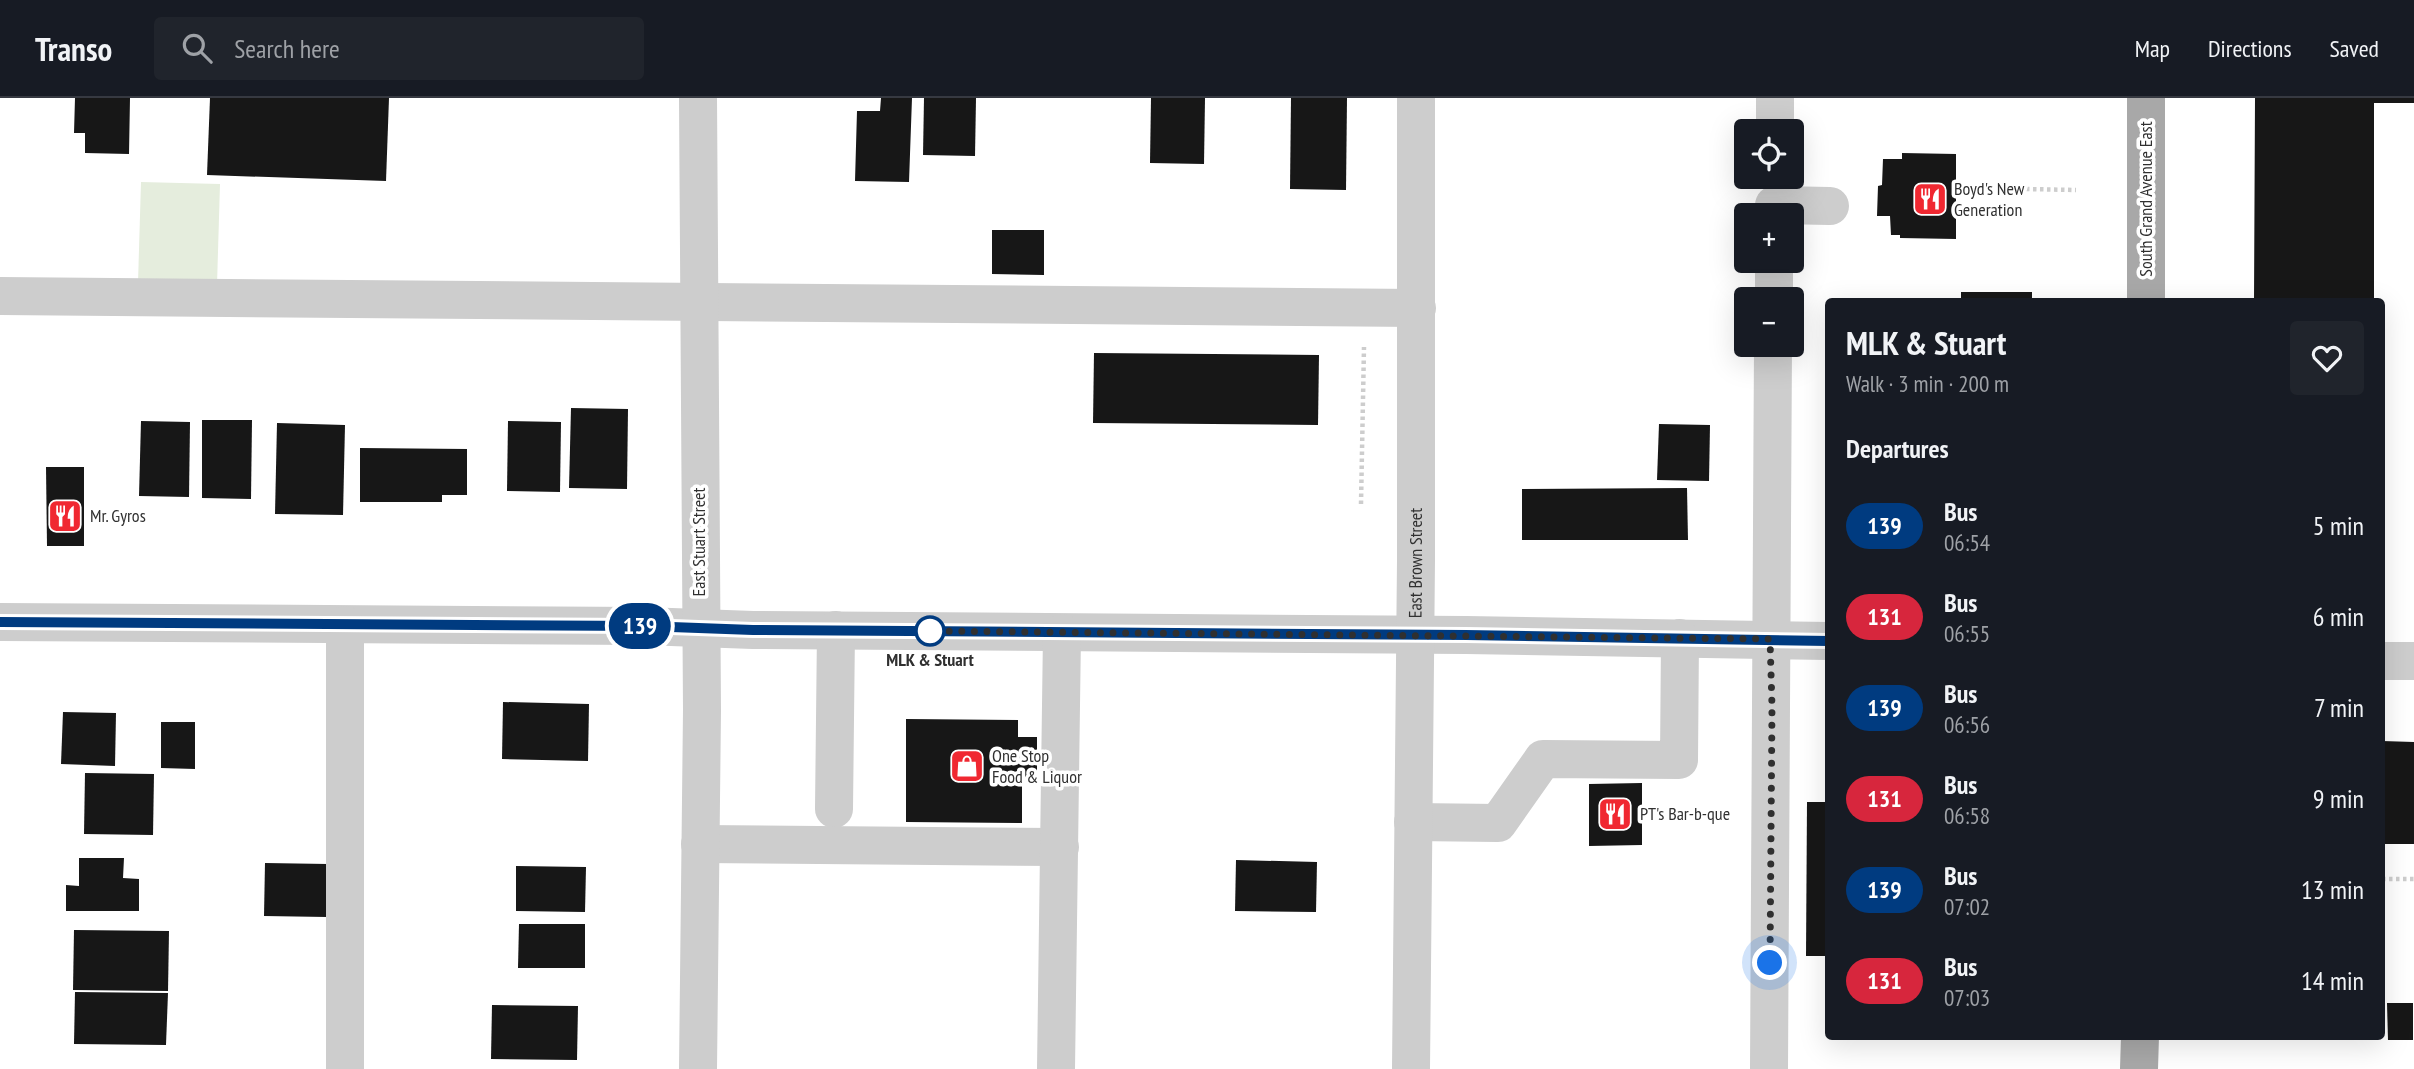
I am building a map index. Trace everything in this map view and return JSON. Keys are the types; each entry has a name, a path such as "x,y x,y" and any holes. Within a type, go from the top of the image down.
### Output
{"main road":[{"name":"South Grand Avenue East","path":"2146,98 2146,298"},
{"path":"2139,1069 2140,1040"}],"street":[{"name":"East Stuart Street","path":"698,98 702,710 698,1069"},
{"name":"East Brown Street","path":"1411,1069 1416,98"},
{"path":"1775,98 1775,119"},
{"path":"1774,199 1829,206"},
{"path":"0,296 1417,308"},
{"path":"1769,1069 1773,357"},
{"path":"0,622 644,626 700,629 1415,634 1825,641"},
{"path":"345,625 345,1069"},
{"path":"834,809 836,630"},
{"path":"1056,1069 1062,633"},
{"path":"1413,822 1498,823 1543,759 1679,760 1680,638"},
{"path":"2385,662 2414,661"},
{"path":"700,844 1060,847"}],"path":[{"path":"1977,188 2076,190"},
{"path":"1361,504 1365,307"},
{"path":"2385,879 2414,879"}],"green space":[{"path":"141,182 220,184 217,285 138,283"}],"building":[{"path":"75,98 130,98 129,154 85,153 85,133 74,133"},
{"path":"210,98 389,98 386,181 207,175"},
{"path":"881,98 912,98 909,182 855,181 857,111 880,111"},
{"path":"924,98 976,98 975,156 923,155"},
{"path":"1151,98 1205,98 1204,164 1150,163"},
{"path":"1291,98 1347,98 1346,190 1290,189"},
{"path":"2255,98 2414,98 2414,103 2374,103 2374,298 2254,298"},
{"path":"1902,153 1956,154 1956,239 1900,238 1900,235 1891,235 1890,216 1877,216 1878,186 1882,185 1883,159 1902,159"},
{"path":"992,230 1044,230 1044,275 992,274"},
{"path":"1961,292 2032,292 2032,298 1961,298"},
{"path":"1094,353 1319,355 1318,425 1093,423"},
{"path":"571,408 628,409 627,489 569,488"},
{"path":"202,420 252,420 251,499 202,498"},
{"path":"141,421 190,422 189,497 139,496"},
{"path":"508,421 561,422 560,492 507,491"},
{"path":"277,423 345,425 343,515 275,514"},
{"path":"1659,424 1710,425 1709,481 1657,480"},
{"path":"360,448 467,449 467,495 442,495 442,502 360,502"},
{"path":"46,467 84,467 84,546 47,546"},
{"path":"1687,488 1688,540 1522,540 1522,489"},
{"path":"503,702 589,704 588,761 502,759"},
{"path":"63,712 116,713 115,766 61,764"},
{"path":"906,719 1018,720 1018,737 1037,737 1037,780 1022,780 1022,823 906,822"},
{"path":"161,722 195,722 195,769 161,768"},
{"path":"2385,741 2414,742 2414,844 2385,844"},
{"path":"85,773 154,774 153,835 84,834"},
{"path":"1642,783 1642,845 1589,846 1589,784"},
{"path":"1807,802 1825,802 1825,956 1806,956"},
{"path":"79,858 124,858 123,878 139,879 139,911 66,911 66,885 79,886"},
{"path":"1236,860 1317,862 1316,912 1235,911"},
{"path":"265,863 328,864 327,917 264,916"},
{"path":"516,866 586,867 585,912 516,911"},
{"path":"519,924 585,924 585,968 518,968"},
{"path":"74,930 169,931 168,991 73,990"},
{"path":"75,992 168,993 166,1045 74,1044"},
{"path":"2387,1003 2413,1003 2413,1040 2388,1040"},
{"path":"492,1005 578,1006 577,1060 491,1059"}],"bus line":[{"name":"139","path":"0,622 644,626 753,630 1466,635 1825,641"}],"place":[{"name":"Boyd's New Generation","path":"1930,199"},
{"name":"Mr. Gyros","path":"65,516"},
{"name":"MLK & Stuart","path":"930,631"},
{"name":"One Stop Food & Liquor","path":"967,766"},
{"name":"PT's Bar-b-que","path":"1615,814"}],"route":[{"path":"930,631 927,631 1770,639 1770,963"}]}
